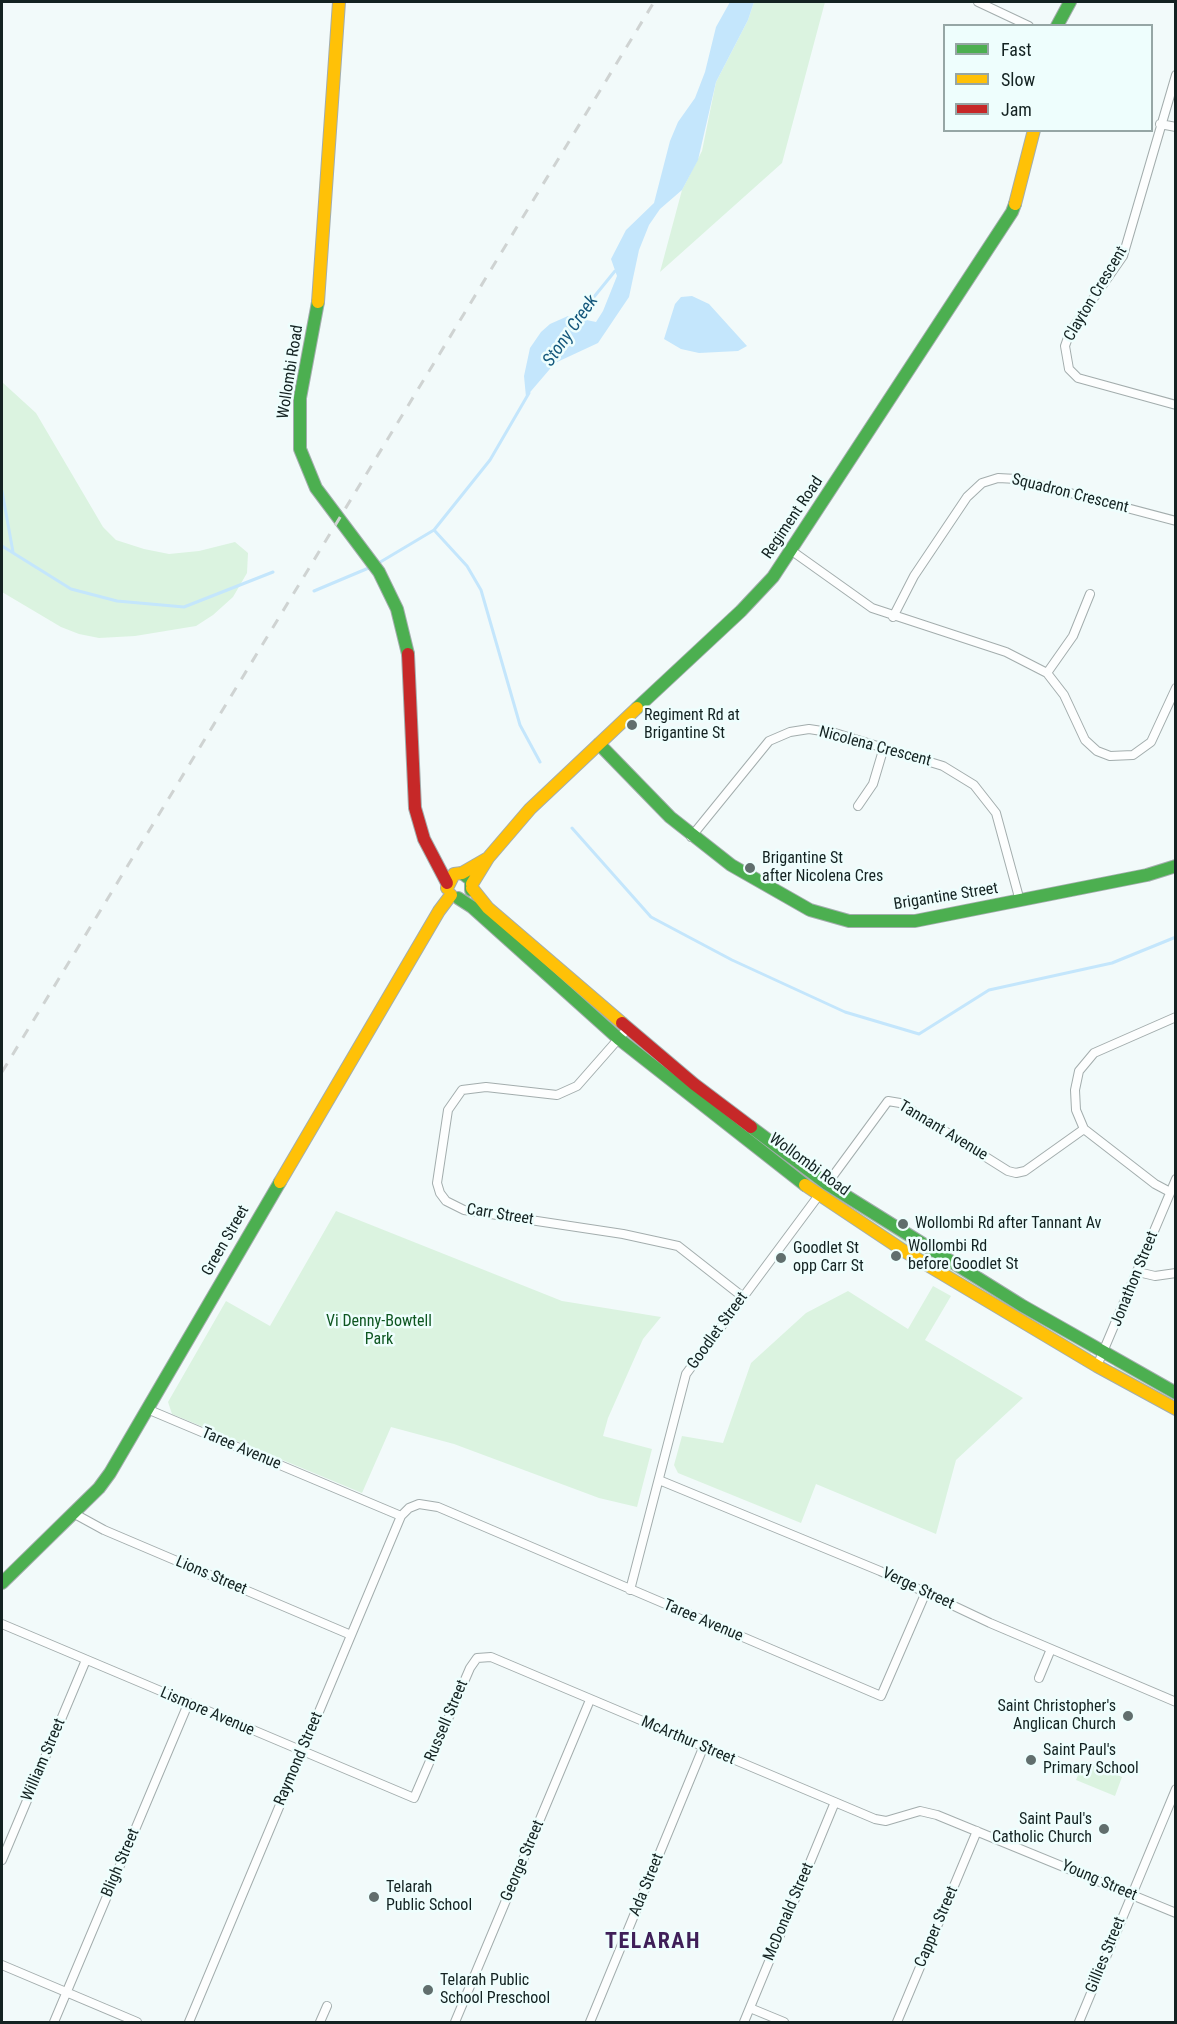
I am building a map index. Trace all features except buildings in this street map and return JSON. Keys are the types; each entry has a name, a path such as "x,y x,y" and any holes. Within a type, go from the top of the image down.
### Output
{"main road":[{"name":"Wollombi Road","path":"339,2 319,292 314,332 300,398 298,426 307,469 316,488 353,535 389,590 397,609 410,663 415,808 424,839 452,892 472,907 498,933 619,1039 819,1195 904,1251 1097,1366 1176,1409"},
{"path":"1058,24 1070,2"},
{"name":"Regiment Road","path":"472,886 488,858 530,809 741,611 773,577 1012,212 1025,171 1034,132"},
{"name":"Brigantine Street","path":"599,744 692,837 776,893 810,910 849,921 885,923 915,921 1147,875 1176,866"},
{"name":"Regiment Road","path":"460,873 488,858"},
{"path":"435,859 468,876 472,886 468,895 452,892 451,877 460,873"},
{"name":"Wollombi Road","path":"472,886 488,908 694,1084 827,1184 910,1238 1176,1393"},
{"name":"Green Street","path":"2,1583 104,1480 452,892"},
{"path":"819,1195 827,1184"}],"street":[{"path":"978,2 1025,24"},
{"name":"Clayton Crescent","path":"1176,75 1123,256 1070,333 1065,346 1065,358 1070,369 1078,378 1176,405"},
{"path":"1160,124 1176,127"},
{"name":"Squadron Crescent","path":"893,617 914,576 967,497 982,483 998,478 1017,479 1176,521"},
{"path":"792,551 840,588 872,608 893,617 1006,652 1047,673 1064,695 1085,740 1097,751 1110,756 1132,755 1151,742 1176,688"},
{"path":"1047,673 1073,636 1090,594"},
{"name":"Nicolena Crescent","path":"692,837 769,741 790,732 809,729 835,733 943,766 974,785 989,801 1005,840 1020,901"},
{"path":"858,806 873,784 884,747"},
{"path":"1170,1192 1155,1184 1084,1129 1076,1110 1074,1090 1079,1071 1089,1057 1101,1049 1176,1017"},
{"name":"Carr Street","path":"628,1028 577,1086 557,1095 486,1087 462,1090 447,1110 437,1183 440,1192 446,1202 464,1210 623,1234 678,1246 743,1297"},
{"name":"Tannant Avenue","path":"827,1184 888,1101 900,1102 1008,1171 1016,1173 1025,1171 1084,1129"},
{"name":"Jonathon Street","path":"1097,1366 1176,1179"},
{"name":"Goodlet Street","path":"630,1590 686,1374 819,1195"},
{"path":"1138,1272 1155,1276 1176,1273"},
{"name":"Taree Avenue","path":"147,1409 401,1516 409,1508 419,1504 438,1507 881,1696 926,1592"},
{"name":"Verge Street","path":"658,1480 926,1592 1051,1649 1176,1702"},
{"name":"Lions Street","path":"73,1513 104,1530 351,1635"},
{"name":"Raymond Street","path":"189,2022 401,1516"},
{"name":"Lismore Avenue","path":"2,1624 414,1798"},
{"path":"1039,1678 1051,1649"},
{"name":"McArthur Street","path":"491,1657 704,1748 886,1821"},
{"name":"Russell Street","path":"414,1798 470,1668 477,1658 491,1657"},
{"name":"William Street","path":"2,1860 86,1660"},
{"name":"George Street","path":"455,2022 590,1700"},
{"name":"Bligh Street","path":"54,2022 188,1704"},
{"name":"Ada Street","path":"590,2022 704,1748"},
{"name":"Gillies Street","path":"1078,2022 1176,1789"},
{"name":"McDonald Street","path":"744,2022 835,1802"},
{"name":"Young Street","path":"886,1821 920,1811 937,1815 1176,1913"},
{"name":"Capper Street","path":"897,2022 977,1831"},
{"path":"2,1965 137,2022"},
{"path":"320,2022 327,2006"},
{"path":"750,2008 784,2022"}],"green space":[{"path":"754,2 825,2 782,163 660,272 682,190 702,151 716,82 748,20"},
{"path":"2,382 36,413 103,527 116,540 169,554 199,551 235,542 248,553 247,573 233,597 213,615 196,626 135,636 99,638 61,627 2,592"},
{"path":"488,912 614,1023 612,1026 499,931"},
{"path":"835,1196 1092,1352 1089,1356 955,1278 834,1200"},
{"name":"Vi Denny-Bowtell Park","path":"336,1211 562,1301 661,1317 643,1339 608,1418 603,1436 652,1449 637,1507 599,1498 454,1444 391,1427 362,1493 172,1414 168,1402 226,1301 270,1326"},
{"path":"933,1286 951,1296 925,1340 1023,1398 956,1460 936,1534 816,1484 801,1523 678,1473 674,1465 682,1436 723,1443 751,1363 806,1313 848,1291 908,1329"},
{"path":"1115,1365 1175,1397 1175,1406 1113,1369"},
{"path":"1084,1761 1122,1777 1115,1796 1076,1780"}],"water":[{"path":"730,2 754,2 748,20 716,82 698,160 682,190 660,209 649,225 639,250 629,297 598,343 555,363 526,397 524,376 530,348 541,332 550,324 568,316 596,322 603,311 617,276 611,259 626,230 654,203 670,141 678,122 695,98 705,72 716,27"},
{"path":"692,296 709,304 747,346 738,351 699,353 681,349 664,339 675,304 681,297"}],"waterway":[{"name":"Stony Creek","path":"576,319 615,271"},
{"name":"Stony Creek","path":"377,564 434,530 490,460 529,393"},
{"path":"2,491 13,552"},
{"path":"434,530 467,566 481,590 520,725 540,762"},
{"path":"2,546 71,589 117,601 184,607 273,572"},
{"name":"Stony Creek","path":"314,591 371,567"},
{"path":"572,828 651,917 732,960 845,1012 919,1034 989,990 1112,963 1176,937"}],"railway":[{"path":"2,1072 654,2"}],"traffic: fast":[{"path":"1058,24 1070,2"},
{"path":"637,708 741,611 773,577 1012,212 1015,204"},
{"path":"318,302 300,398 300,449 316,488 379,572 397,609 408,654"},
{"path":"599,744 670,817 731,865 810,910 849,921 915,921 1147,875 1176,866"},
{"path":"462,873 471,880 471,890"},
{"path":"458,898 472,907 619,1039 805,1185"},
{"path":"751,1127 827,1184 1021,1305 1176,1393"},
{"path":"2,1583 99,1488 110,1473 280,1182"}],"traffic: slow":[{"path":"318,302 339,2"},
{"path":"1015,204 1033,132"},
{"path":"472,884 488,858 530,809 637,708"},
{"path":"447,888 454,874 462,873 488,858"},
{"path":"472,888 488,908 622,1023"},
{"path":"280,1182 439,911 451,895"},
{"path":"805,1185 904,1251 1097,1366 1176,1409"}],"traffic: jam":[{"path":"408,654 415,808 424,839 447,883"},
{"path":"622,1023 694,1084 751,1127"}],"place":[{"name":"Regiment Rd at Brigantine St","path":"632,725"},
{"name":"Brigantine St after Nicolena Cres","path":"750,868"},
{"name":"Wollombi Rd after Tannant Av","path":"903,1224"},
{"name":"Wollombi Rd before Goodlet St","path":"896,1256"},
{"name":"Goodlet St opp Carr St","path":"781,1258"},
{"name":"Saint Christopher's Anglican Church","path":"1128,1716"},
{"name":"Saint Paul's Primary School","path":"1031,1760"},
{"name":"Saint Paul's Catholic Church","path":"1104,1829"},
{"name":"Telarah Public School","path":"374,1897"},
{"name":"Telarah Public School Preschool","path":"428,1990"}],"district":[{"name":"TELARAH","path":"653,1942"}]}
